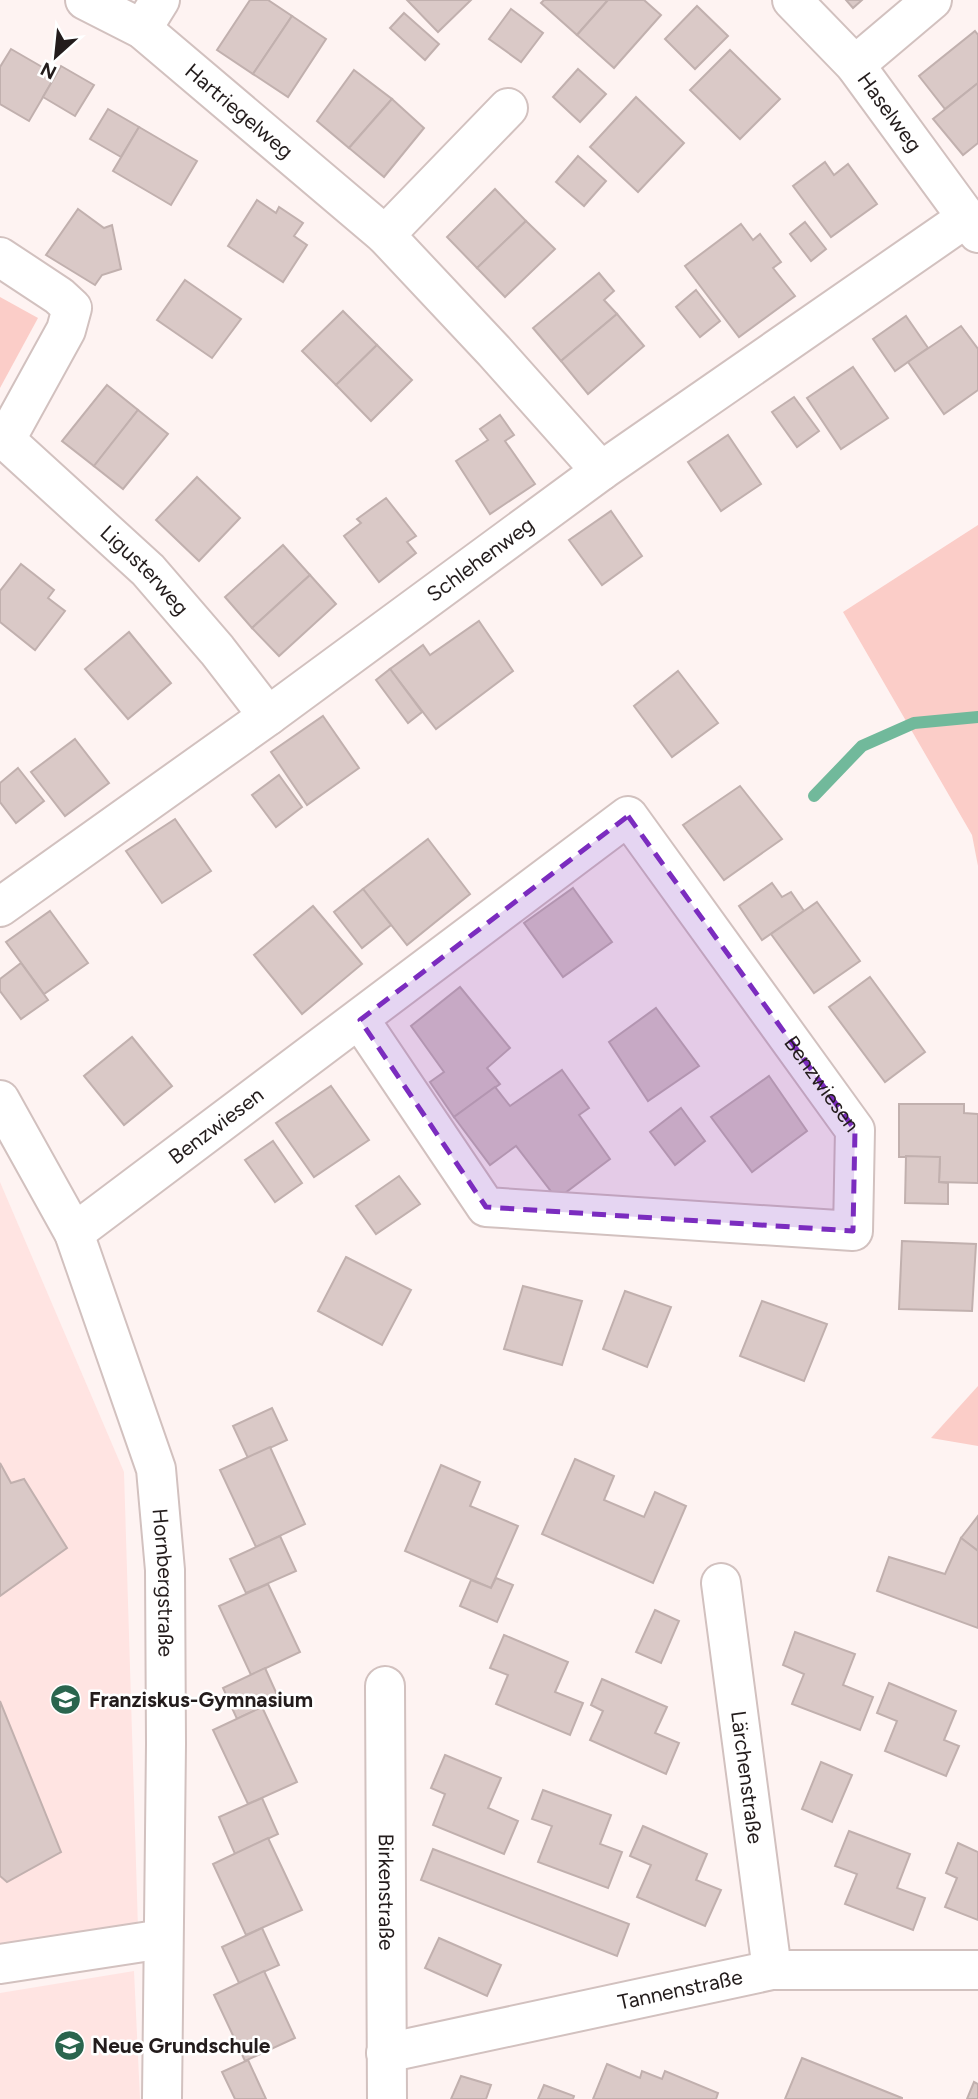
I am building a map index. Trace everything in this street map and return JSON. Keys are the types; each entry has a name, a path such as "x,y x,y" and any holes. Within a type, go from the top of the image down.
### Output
{"street":[{"name":"Hartriegelweg","path":"85,0 151,14 385,235 601,471"},
{"name":"Haselweg","path":"792,0 855,65 972,225"},
{"path":"855,65 932,0"},
{"path":"385,235 508,108"},
{"name":"Schlehenweg","path":"0,907 268,716 601,471 972,225"},
{"name":"Ligusterweg","path":"0,257 59,296 72,308 66,330 3,437 148,570 217,650 268,716"},
{"name":"Benzwiesen","path":"75,1233 628,816 855,1130 853,1231 486,1207 360,1020"},
{"name":"Hornbergstraße","path":"0,1100 75,1233 156,1469 165,1570 162,2099"},
{"name":"Lärchenstraße","path":"721,1583 772,1970"},
{"name":"Birkenstraße","path":"385,1686 387,2099"},
{"path":"0,1964 163,1939"},
{"name":"Tannenstraße","path":"386,2053 772,1970 978,1970"}],"highlighted area":[{"path":"628,816 855,1130 853,1231 486,1207 360,1020"}],"shaded area":[{"path":"0,297 38,318 0,388"},
{"path":"978,525 978,866 972,835 843,612"},
{"name":"Franziskus-Gymnasium","path":"0,1182 124,1472 138,1928 0,1949"},
{"path":"978,1386 978,1446 931,1438"},
{"name":"Neue Grundschule","path":"134,1971 140,2099 0,2099 0,1993"}],"building":[{"path":"250,0 268,0 292,16 253,74 217,50"},
{"path":"407,0 471,0 438,32"},
{"path":"544,0 608,0 577,35 541,3"},
{"path":"608,0 644,0 661,15 614,68 577,35"},
{"path":"846,0 862,0 853,8"},
{"path":"697,6 728,36 695,69 665,39"},
{"path":"511,9 543,33 521,62 489,39"},
{"path":"404,13 439,44 425,60 390,28"},
{"path":"292,16 326,39 288,97 253,74"},
{"path":"975,31 978,35 978,83 945,109 919,76"},
{"path":"11,49 56,75 29,121 0,104 0,67"},
{"path":"730,50 780,99 740,139 690,90"},
{"path":"61,66 94,85 75,116 43,97"},
{"path":"578,69 606,94 580,122 553,97"},
{"path":"354,70 392,99 349,148 317,121"},
{"path":"978,83 978,143 963,155 933,119"},
{"path":"636,97 684,143 638,192 590,147"},
{"path":"392,99 424,128 384,177 349,148"},
{"path":"108,109 139,127 121,157 90,139"},
{"path":"139,127 197,161 171,205 113,171"},
{"path":"578,156 606,181 584,206 556,182"},
{"path":"825,162 834,175 848,164 877,204 831,237 793,186"},
{"path":"495,189 526,221 477,268 447,237"},
{"path":"257,200 276,213 279,207 303,223 294,236 307,245 283,282 228,246"},
{"path":"78,209 104,228 112,225 121,269 102,275 95,285 46,255"},
{"path":"526,221 555,249 505,297 477,268"},
{"path":"805,222 826,249 811,261 790,234"},
{"path":"741,224 753,240 760,234 781,262 773,268 795,296 739,337 685,266"},
{"path":"599,273 614,291 604,300 617,314 561,361 533,328"},
{"path":"185,280 241,319 212,358 157,320"},
{"path":"696,290 720,321 700,337 676,307"},
{"path":"343,311 377,345 336,385 302,351"},
{"path":"617,314 644,346 588,394 561,361"},
{"path":"906,316 928,348 895,371 873,339"},
{"path":"961,326 978,349 978,390 944,414 908,362"},
{"path":"377,345 412,380 371,421 336,385"},
{"path":"853,367 888,418 841,449 807,398"},
{"path":"107,385 138,410 94,466 62,441"},
{"path":"794,397 819,431 797,447 772,412"},
{"path":"138,410 168,434 123,489 94,466"},
{"path":"500,415 514,435 505,441 535,484 490,514 456,461 488,440 480,429"},
{"path":"728,435 761,484 721,511 688,462"},
{"path":"197,477 240,518 199,561 156,520"},
{"path":"386,498 416,536 407,542 416,553 379,582 344,536 361,523 357,519"},
{"path":"611,511 642,556 602,585 569,540"},
{"path":"283,545 310,575 252,628 225,597"},
{"path":"21,564 54,590 48,598 65,611 35,650 0,622 0,591"},
{"path":"310,575 336,604 279,656 252,628"},
{"path":"479,621 513,671 436,729 390,669 423,645 430,655"},
{"path":"129,632 171,683 128,719 85,669"},
{"path":"390,669 422,712 408,723 376,680"},
{"path":"678,671 718,723 672,757 634,706"},
{"path":"323,716 359,768 307,805 271,752"},
{"path":"75,739 109,783 65,816 31,772"},
{"path":"18,768 44,801 16,823 0,802 0,783"},
{"path":"279,775 302,807 276,827 252,795"},
{"path":"740,786 782,839 724,880 683,825"},
{"path":"175,819 211,871 162,903 126,851"},
{"path":"428,839 470,894 407,945 363,889"},
{"path":"772,883 782,897 791,892 804,911 762,940 739,906"},
{"path":"573,888 612,942 563,977 524,923"},
{"path":"363,889 391,925 362,948 334,912"},
{"path":"817,902 860,961 814,993 771,934"},
{"path":"313,906 362,964 302,1014 254,955"},
{"path":"50,911 88,963 44,994 6,942"},
{"path":"21,963 48,1000 21,1019 0,991 0,979"},
{"path":"870,977 925,1052 885,1082 829,1007"},
{"path":"460,987 510,1048 487,1068 500,1084 454,1117 430,1082 444,1072 411,1026"},
{"path":"656,1008 699,1066 648,1101 609,1042"},
{"path":"132,1037 172,1086 124,1125 84,1076"},
{"path":"562,1070 589,1108 579,1115 610,1159 557,1199 516,1146 490,1165 454,1117 495,1087 510,1106"},
{"path":"769,1076 807,1131 752,1172 711,1117"},
{"path":"331,1086 369,1140 314,1177 276,1123"},
{"path":"899,1104 964,1104 964,1113 978,1114 978,1183 939,1182 940,1157 899,1157"},
{"path":"681,1108 705,1141 675,1165 650,1132"},
{"path":"273,1141 302,1183 275,1202 245,1160"},
{"path":"906,1156 940,1157 939,1182 948,1183 948,1204 905,1203"},
{"path":"399,1176 420,1204 376,1234 356,1206"},
{"path":"902,1241 976,1244 972,1311 899,1309"},
{"path":"346,1257 411,1290 382,1345 318,1311"},
{"path":"523,1286 582,1301 562,1365 504,1349"},
{"path":"625,1291 671,1307 647,1367 603,1349"},
{"path":"762,1301 827,1324 804,1381 740,1356"},
{"path":"272,1408 287,1440 248,1458 233,1426"},
{"path":"270,1447 305,1524 256,1547 220,1470"},
{"path":"575,1459 614,1476 604,1500 644,1517 655,1492 686,1506 653,1583 542,1534"},
{"path":"0,1463 11,1483 24,1479 67,1548 0,1596"},
{"path":"441,1465 480,1482 470,1506 518,1526 491,1588 405,1551"},
{"path":"978,1516 978,1551 961,1538"},
{"path":"280,1536 296,1571 246,1593 230,1559"},
{"path":"961,1538 978,1551 978,1628 877,1591 889,1557 945,1574"},
{"path":"496,1578 513,1585 497,1622 460,1606 471,1580 491,1588"},
{"path":"268,1584 300,1652 251,1675 219,1606"},
{"path":"655,1610 679,1621 661,1663 636,1652"},
{"path":"795,1632 855,1654 843,1685 873,1697 860,1730 792,1704 804,1674 783,1665"},
{"path":"504,1635 568,1662 555,1692 583,1703 570,1735 496,1704 508,1675 490,1668"},
{"path":"265,1668 279,1699 237,1719 223,1688"},
{"path":"602,1679 667,1707 655,1733 679,1743 666,1774 590,1740 603,1711 591,1705"},
{"path":"889,1683 956,1711 944,1740 959,1746 946,1776 885,1751 897,1721 877,1713"},
{"path":"0,1701 61,1852 7,1882 0,1876"},
{"path":"262,1707 297,1782 248,1804 213,1730"},
{"path":"445,1755 501,1778 488,1808 518,1821 504,1854 433,1825 445,1794 431,1788"},
{"path":"821,1762 852,1775 832,1822 802,1809"},
{"path":"543,1790 611,1815 600,1844 622,1852 608,1888 538,1862 552,1826 532,1819"},
{"path":"262,1798 278,1834 235,1854 219,1817"},
{"path":"643,1826 707,1854 696,1880 721,1890 705,1926 637,1897 651,1865 630,1856"},
{"path":"849,1831 910,1854 897,1888 925,1898 913,1930 845,1904 857,1874 835,1866"},
{"path":"268,1838 302,1910 246,1935 213,1864"},
{"path":"958,1843 978,1852 978,1920 945,1907 957,1878 946,1873"},
{"path":"433,1849 629,1924 617,1956 421,1880"},
{"path":"262,1928 279,1965 239,1983 222,1947"},
{"path":"439,1938 501,1965 487,1996 425,1968"},
{"path":"264,1971 295,2038 245,2061 214,1995"},
{"path":"802,2058 902,2098 902,2099 785,2099"},
{"path":"248,2060 266,2099 235,2099 222,2072"},
{"path":"607,2064 640,2078 642,2071 662,2079 665,2071 718,2093 716,2099 593,2099"},
{"path":"461,2076 491,2085 486,2099 451,2099"},
{"path":"974,2082 978,2084 978,2099 967,2099"},
{"path":"544,2085 574,2096 573,2099 538,2099"}],"waterway":[{"path":"814,796 862,746 914,723 978,717"}],"place":[{"name":"Franziskus-Gymnasium","path":"66,1700"},
{"name":"Neue Grundschule","path":"69,2046"}]}
